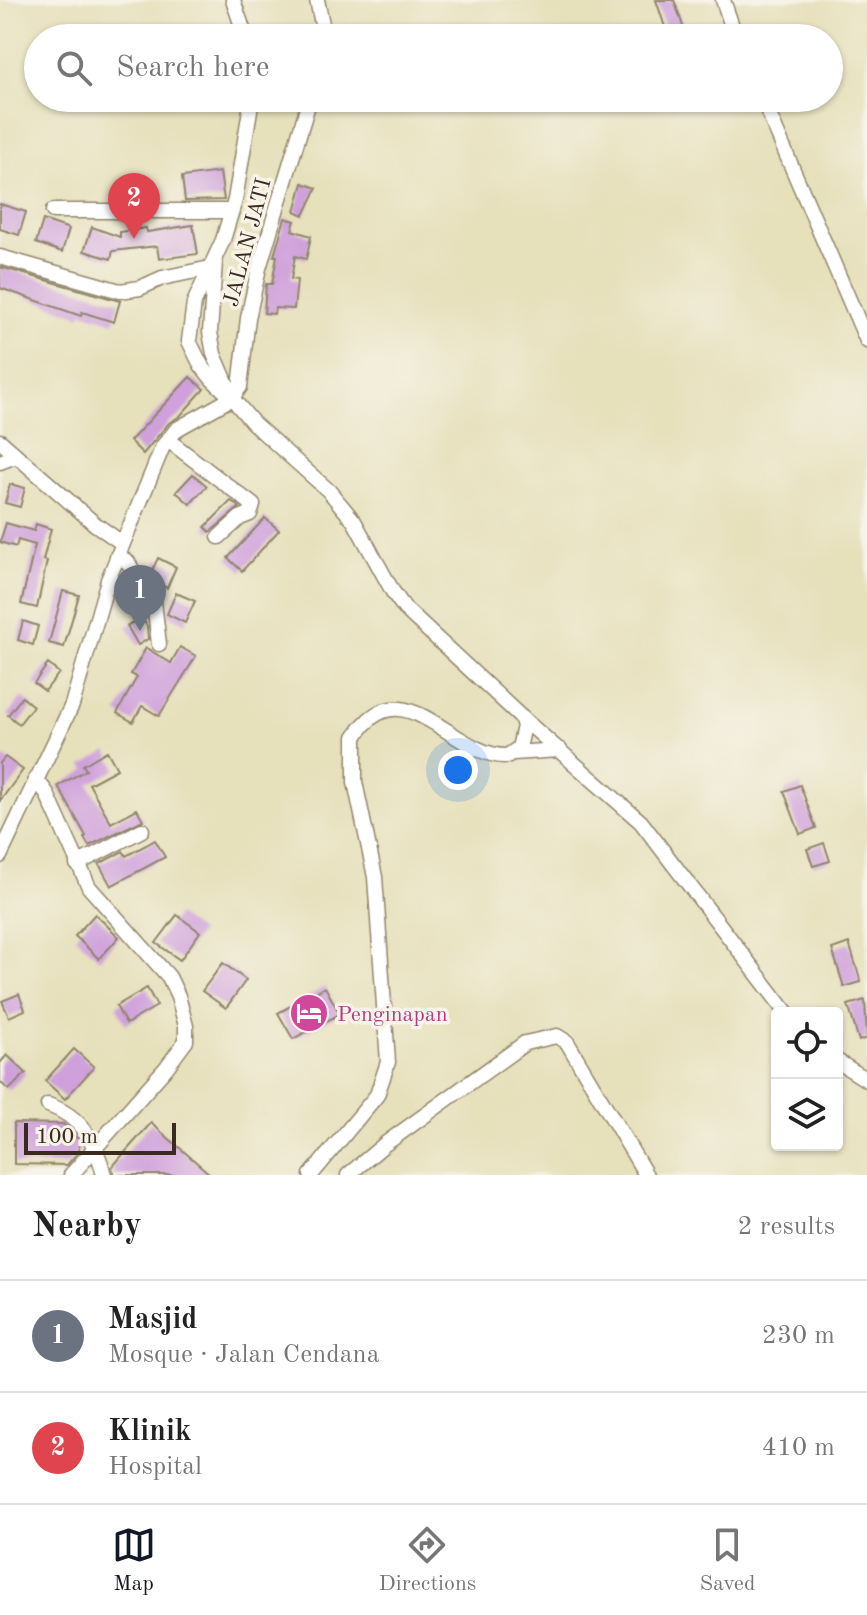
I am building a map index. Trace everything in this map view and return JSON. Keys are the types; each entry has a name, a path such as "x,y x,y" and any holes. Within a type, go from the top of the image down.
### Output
{"street":[{"path":"233,0 241,24"},
{"path":"317,0 322,24"},
{"path":"723,0 731,24"},
{"path":"250,112 232,211 194,303 189,341 201,365 253,423 329,491 354,521 405,609 521,717 641,822 782,1007"},
{"name":"JALAN JATI","path":"232,398 242,382 248,318 269,232 306,112"},
{"path":"768,112 867,341"},
{"path":"53,211 232,211"},
{"path":"0,257 120,291 140,288 212,262"},
{"path":"212,262 210,332 214,354 232,398"},
{"path":"0,856 80,686 93,628 119,550 159,455 168,440 189,420 232,398"},
{"path":"168,440 253,505 250,514 240,518 219,537"},
{"path":"0,441 95,524 119,550 137,579 153,594 159,644"},
{"path":"0,462 16,456"},
{"path":"313,1174 377,1095 388,1062 375,877 355,782 355,737 374,717 390,710 404,709 421,715 481,752 501,756 560,750"},
{"path":"513,753 522,741 524,726 521,717"},
{"path":"36,779 55,810 77,864 100,902 169,977 186,1026 186,1041 173,1060 71,1175"},
{"path":"77,864 142,830"},
{"path":"348,1175 385,1144 525,1043 557,1036 567,1042 646,1175"},
{"path":"843,1065 867,1080"},
{"path":"48,1105 70,1113 96,1148 104,1175"}],"building":[{"path":"656,0 674,0 682,24 664,24"},
{"path":"220,172 224,200 185,201 182,177"},
{"path":"303,183 317,188 304,215 295,211"},
{"path":"0,204 26,212 19,235 0,229"},
{"path":"285,218 295,221 292,230 311,236 308,251 306,259 295,256 291,279 297,280 294,309 275,308 274,314 264,313 266,284 272,284 277,256 274,256"},
{"path":"43,220 69,229 62,252 36,243"},
{"path":"193,225 198,254 159,259 157,246 113,251 111,259 84,251 92,227 120,237 120,232 146,228 147,232"},
{"path":"0,267 120,301 114,322 82,312 81,316 0,288"},
{"path":"190,377 204,389 143,454 130,441"},
{"path":"193,474 207,486 190,504 176,492"},
{"path":"10,484 25,488 20,507 5,503"},
{"path":"231,501 240,507 210,532 205,527"},
{"path":"265,518 279,530 242,571 228,558"},
{"path":"6,523 34,531 36,524 51,529 43,560 47,561 37,608 21,604 35,545 18,540 16,547 0,542"},
{"path":"158,558 176,567 167,588 149,577"},
{"path":"63,591 79,595 64,647 49,643"},
{"path":"176,593 195,601 185,623 167,614"},
{"path":"141,617 147,626 148,639 138,645 127,626"},
{"path":"23,621 38,626 33,645 18,640"},
{"path":"180,647 196,656 159,716 142,706 133,722 117,713 137,677 131,674 146,648 171,663"},
{"path":"48,664 59,673 45,691 34,683"},
{"path":"22,697 33,706 19,724 8,715"},
{"path":"107,751 117,769 89,784 111,823 137,809 143,820 89,846 58,786 86,770 83,765"},
{"path":"5,757 23,770 0,801 0,763"},
{"path":"800,785 816,828 800,834 784,791"},
{"path":"155,840 165,857 111,886 99,864 123,851 126,856"},
{"path":"824,843 830,861 813,866 807,849"},
{"path":"95,914 119,937 99,959 75,936"},
{"path":"177,915 200,932 180,960 156,943"},
{"path":"849,943 861,982 844,987 832,949"},
{"path":"223,963 246,980 226,1008 202,991"},
{"name":"Penginapan","path":"325,987 340,1014 293,1039 278,1013"},
{"path":"147,988 157,1006 126,1024 116,1006"},
{"path":"19,994 25,1010 9,1017 2,1001"},
{"path":"865,1000 867,1038 859,1041 848,1005"},
{"path":"74,1049 94,1067 65,1099 45,1081"},
{"path":"7,1055 26,1073 9,1090 0,1082 0,1063"},
{"path":"14,1123 63,1124 79,1140 79,1151 67,1165 14,1164"},
{"path":"151,1123 211,1175 114,1175 112,1167"}],"place":[{"name":"Klinik","path":"134,239"},
{"name":"Masjid","path":"140,631"},
{"name":"Penginapan","path":"309,1013"}]}
